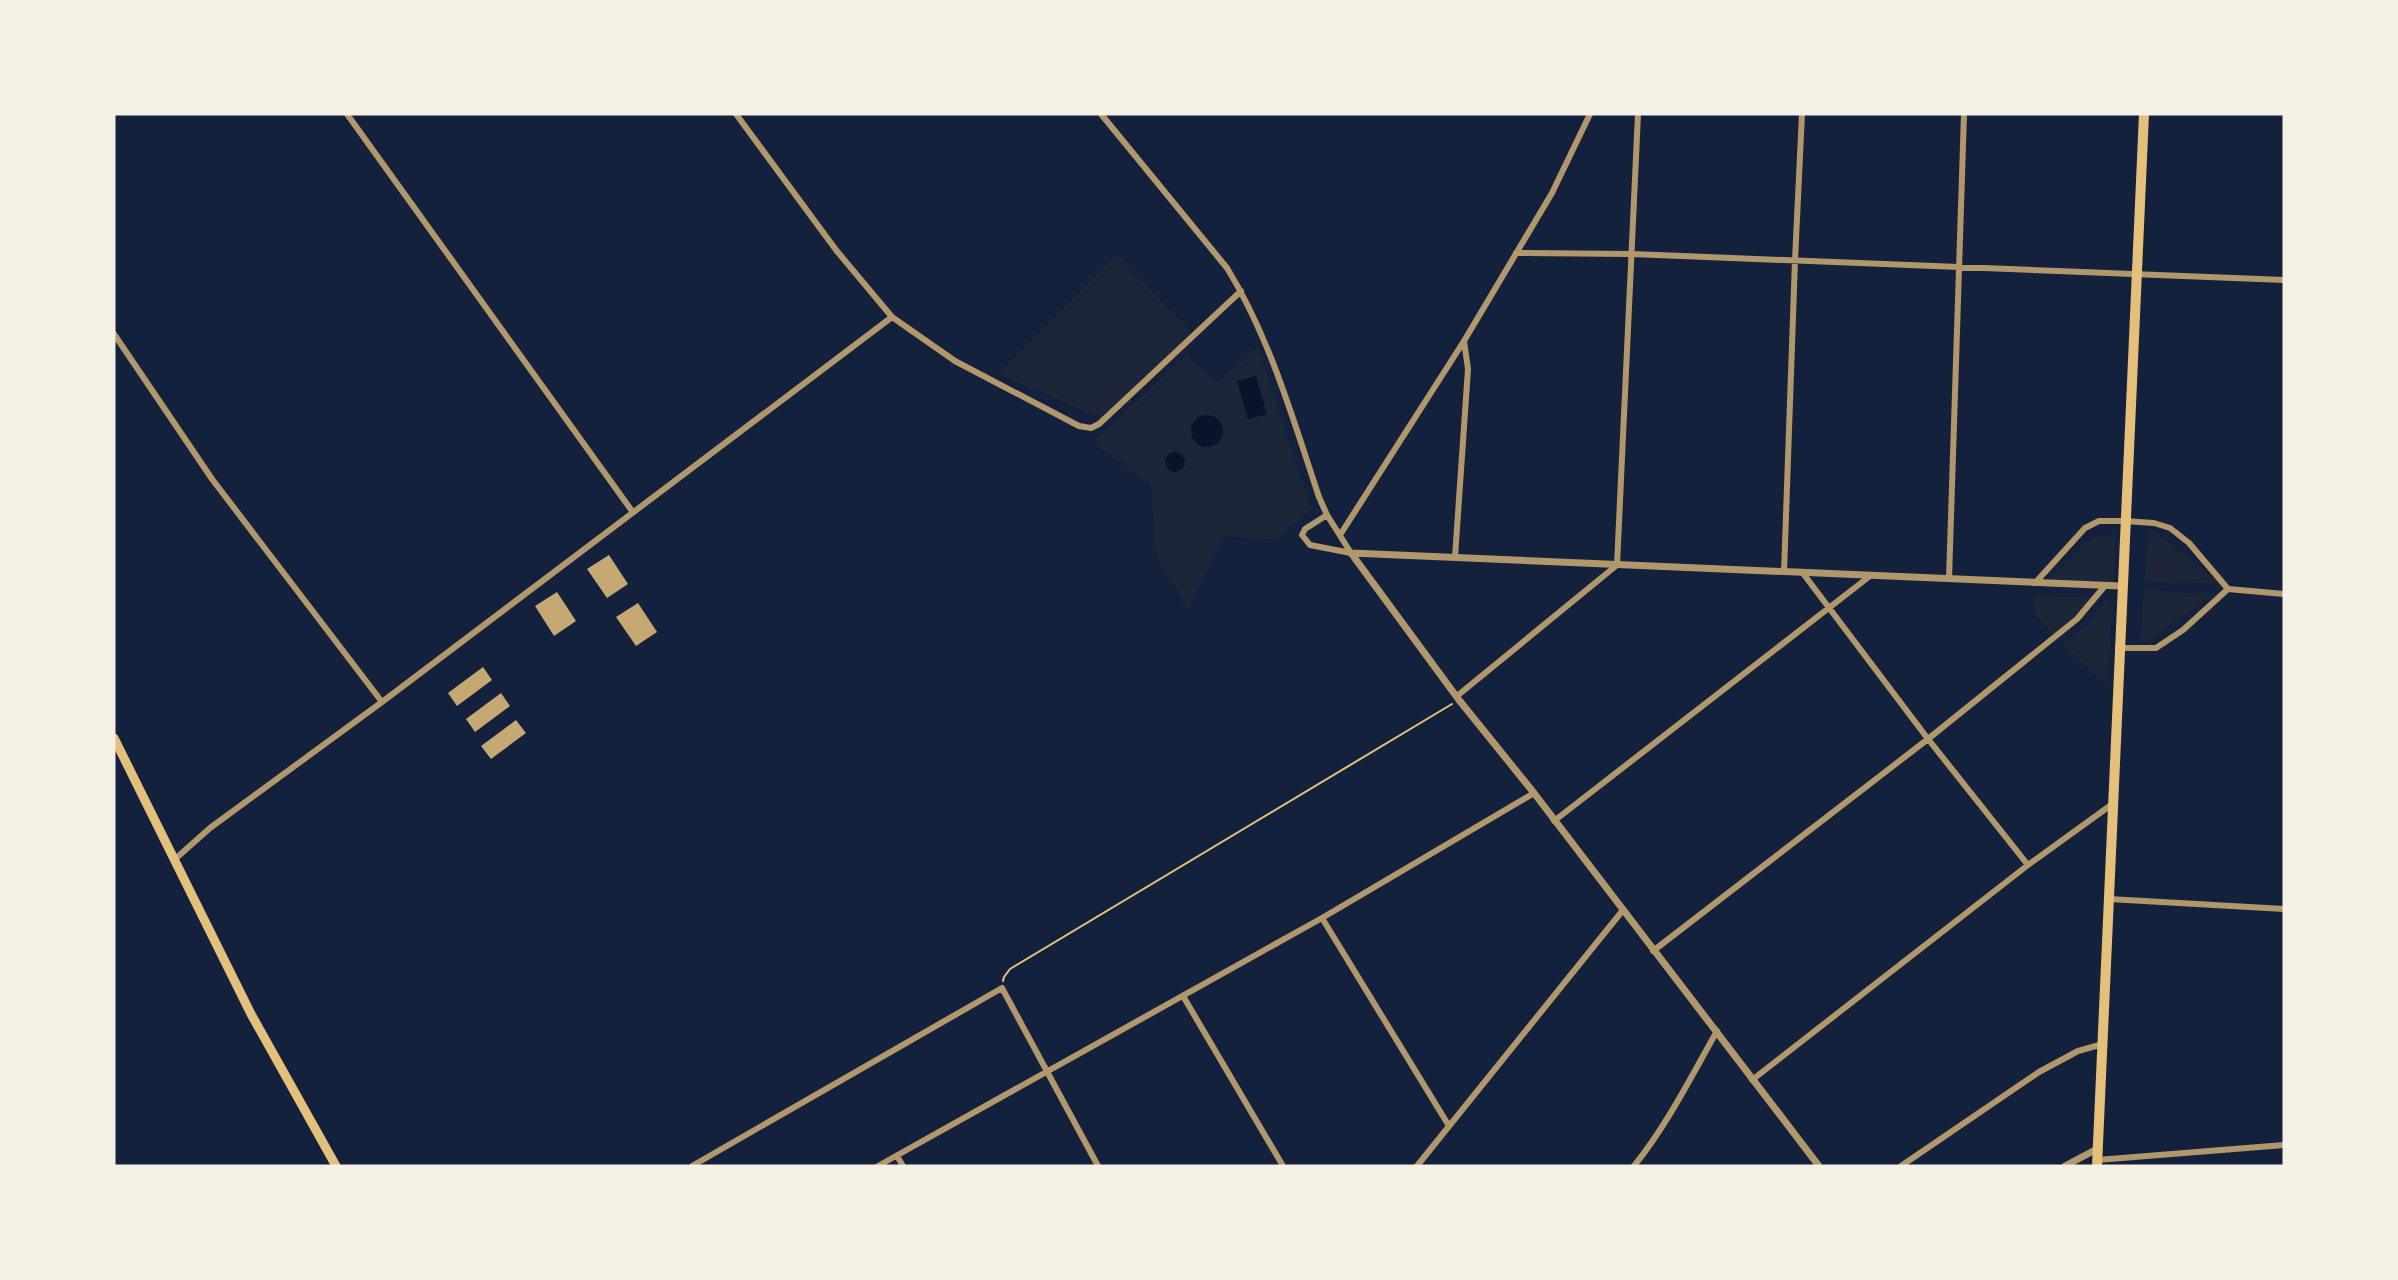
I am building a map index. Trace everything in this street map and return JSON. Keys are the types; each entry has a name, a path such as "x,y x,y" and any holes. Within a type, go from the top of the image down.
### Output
{"main road":[{"path":"2097,1158 2144,114"},
{"path":"114,738 251,1014 336,1166"}],"street":[{"path":"346,114 632,511"},
{"path":"736,114 836,250 892,317 955,361 1079,426 1091,428 1099,425 1241,291"},
{"path":"1101,114 1227,268 1241,291 1269,349 1327,515 1351,553 1458,698 1534,793 1819,1166"},
{"path":"1340,535 1517,253 1552,193 1590,114"},
{"path":"1458,698 1617,565 1638,114"},
{"path":"1784,572 1802,114"},
{"path":"1949,579 1964,114"},
{"path":"1517,253 1632,254 2284,280"},
{"path":"174,860 210,828 382,702 892,317"},
{"path":"114,334 212,479 382,702"},
{"path":"1455,557 1468,369 1464,341"},
{"path":"1327,515 1305,529 1305,541 1310,545 1351,553 2121,586"},
{"path":"2034,584 2085,528 2099,522 2124,521 2154,523 2170,528 2189,543 2228,589 2284,594"},
{"path":"1802,572 1928,739 2028,865"},
{"path":"1554,821 1870,576"},
{"path":"1653,951 1928,739 2077,619 2104,587"},
{"path":"2118,648 2156,648 2183,630 2228,589"},
{"path":"878,1166 1322,918 1534,793"},
{"path":"1752,1080 2028,865 2111,805"},
{"path":"2109,899 2284,909"},
{"path":"1417,1166 1623,911"},
{"path":"1322,918 1449,1126"},
{"path":"692,1166 1002,988 1098,1166"},
{"path":"1183,996 1283,1166"},
{"path":"1634,1166 1678,1100 1717,1031"},
{"path":"1901,1166 2039,1072 2078,1051 2103,1044"},
{"path":"2065,1166 2097,1158 2284,1145"},
{"path":"897,1156 903,1166"}],"path":[{"path":"1002,988 1004,976 1010,969 1458,698"}],"shaded area":[{"path":"1117,254 1191,333 1100,418 999,374"},
{"path":"1258,347 1311,509 1276,540 1224,536 1188,610 1155,553 1151,485 1093,442 1186,355 1217,383"},
{"path":"1256,376 1267,414 1248,419 1237,381"},
{"path":"1207,415 1218,420 1223,431 1218,442 1207,447 1196,442 1191,431 1196,420"},
{"path":"1175,452 1182,455 1185,462 1182,469 1175,472 1168,469 1165,462 1168,455"},
{"path":"2149,527 2221,584 2144,582"},
{"path":"2095,535 2115,535 2114,584 2047,582"},
{"path":"2144,590 2215,594 2140,645"},
{"path":"2033,596 2092,599 2055,637 2034,612"},
{"path":"2105,600 2113,602 2107,685 2063,645 2093,618"}],"building":[{"path":"609,555 628,584 607,598 587,569"},
{"path":"557,592 576,621 554,636 535,606"},
{"path":"638,603 657,632 636,646 616,617"},
{"path":"483,667 492,680 457,706 448,693"},
{"path":"501,693 510,706 475,732 466,719"},
{"path":"516,720 526,733 491,759 481,746"}]}
